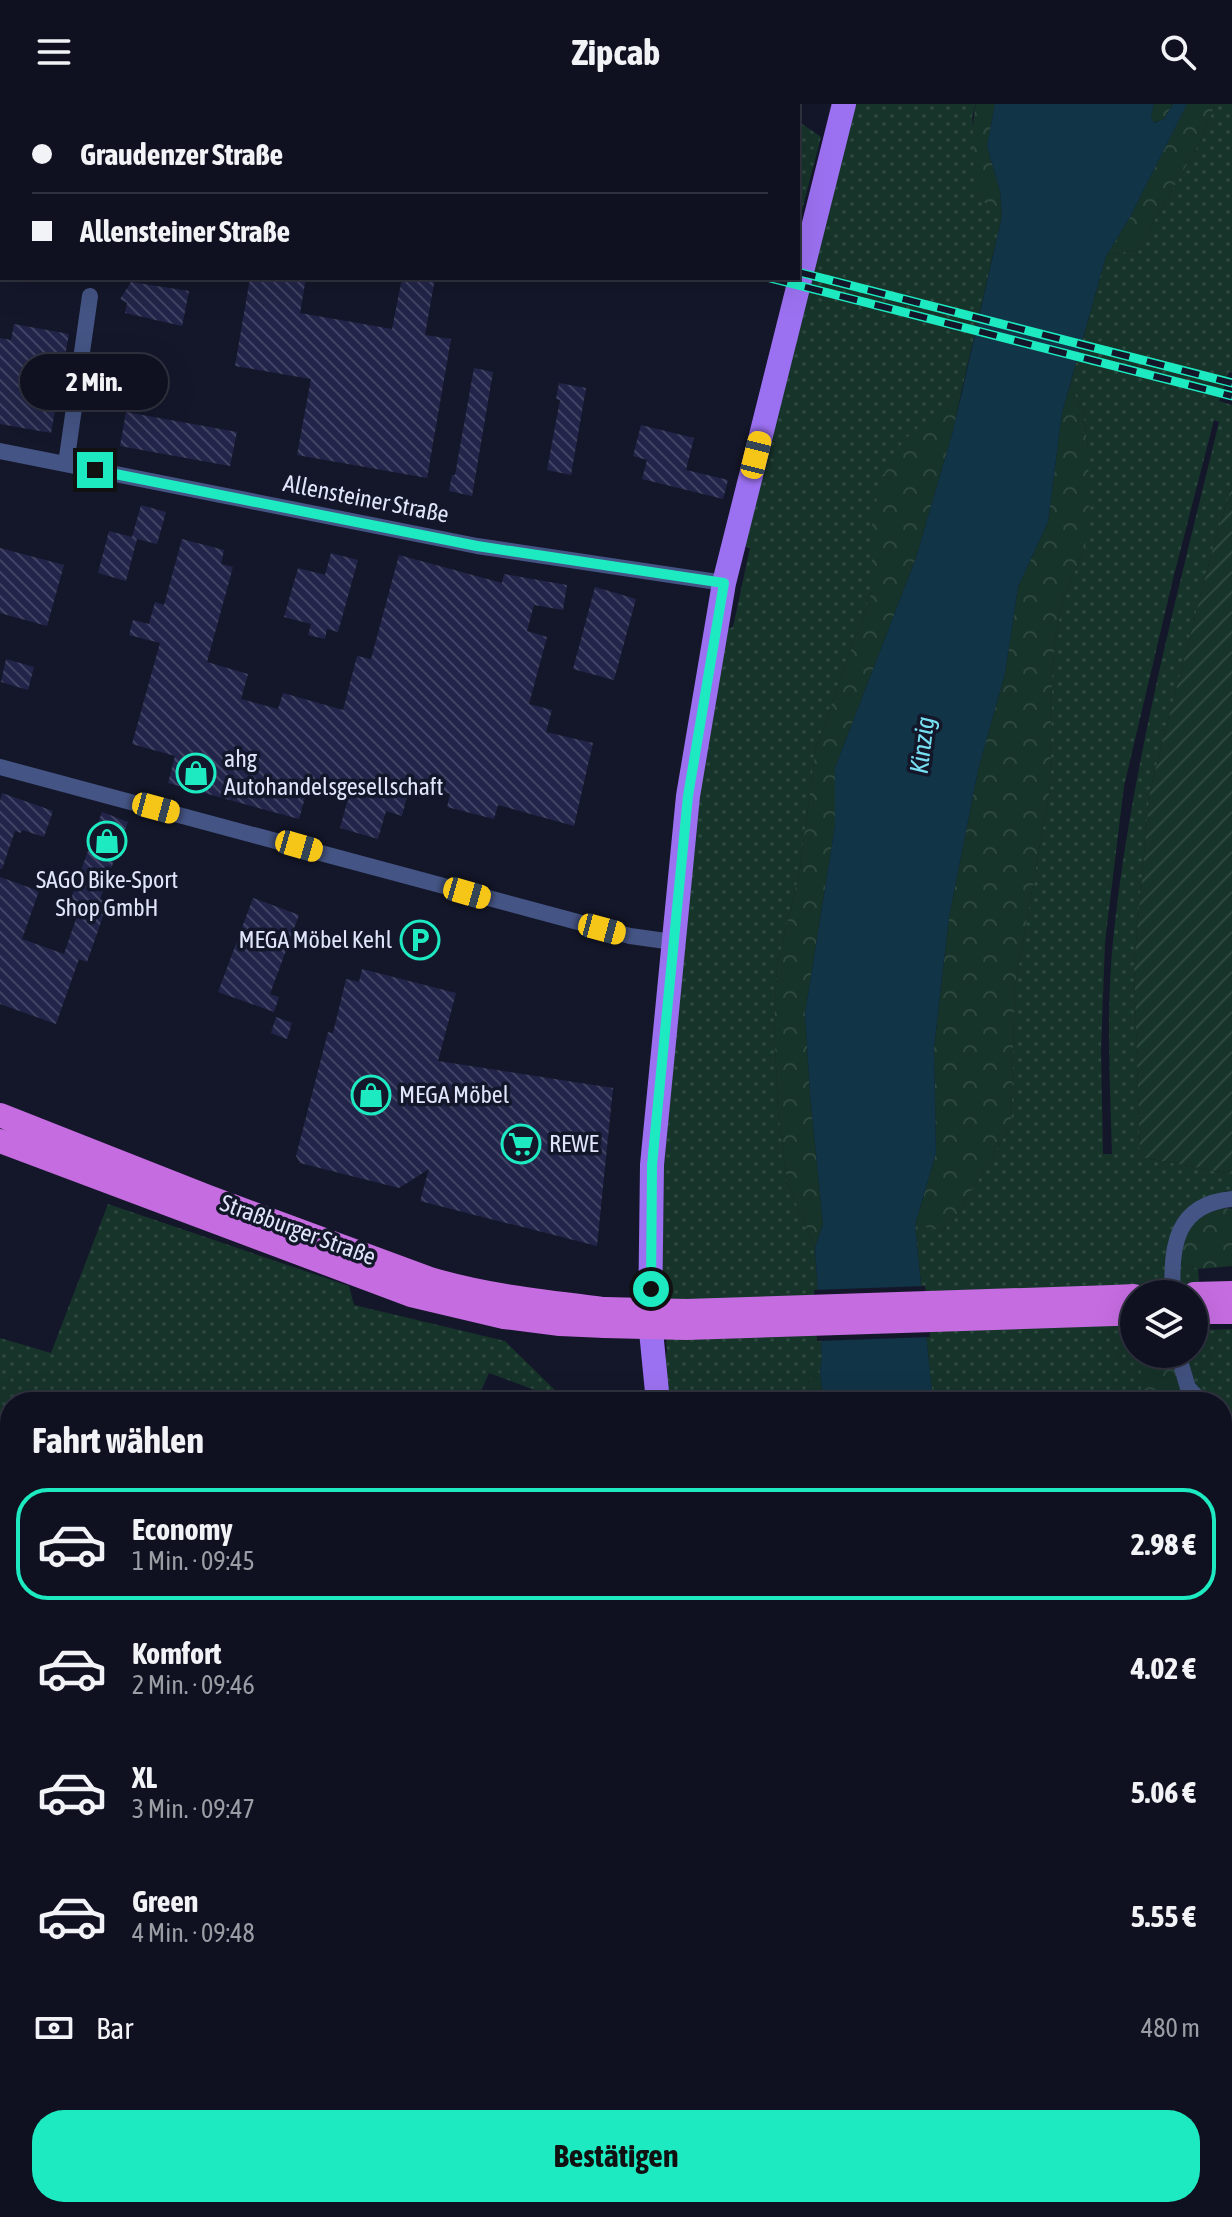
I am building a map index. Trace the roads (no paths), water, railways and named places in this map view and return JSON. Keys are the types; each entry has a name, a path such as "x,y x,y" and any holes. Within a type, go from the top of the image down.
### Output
{"highway":[{"name":"Straßburger Straße","path":"0,1115 208,1197 430,1279 605,1317"},
{"name":"Straßburger Straße","path":"0,1141 411,1295 504,1317 605,1317"},
{"path":"605,1317 686,1311 1120,1305"}],"main road":[{"path":"800,280 844,104"},
{"path":"657,1392 650,1321 652,1165 688,796 724,583 800,280"}],"street":[{"path":"66,464 90,296"},
{"name":"Allensteiner Straße","path":"0,451 477,546 724,583"},
{"path":"0,767 630,936 673,942"},
{"path":"1173,1280 1173,1252 1182,1227 1197,1209 1213,1201 1232,1199"},
{"path":"1182,1368 1192,1392"}],"water":[{"name":"Kinzig","path":"995,104 1154,104 1151,116 1154,123 1164,119 1173,104 1187,104 1130,217 1106,256 1062,413 1048,522 1018,587 1005,673 978,770 949,917 934,1048 936,1153 915,1225 932,1392 823,1392 815,1248 823,1224 805,1014 835,826 835,768 916,558 953,431 1002,216 1000,191 987,146"}],"railway":[{"path":"800,273 1232,383"},
{"path":"778,280 1232,396"}],"place":[{"name":"ahg Autohandelsgesellschaft","path":"196,773"},
{"name":"SAGO Bike-Sport Shop GmbH","path":"107,841"},
{"name":"MEGA Möbel Kehl","path":"420,940"},
{"name":"MEGA Möbel","path":"371,1095"},
{"name":"REWE","path":"521,1144"}]}
